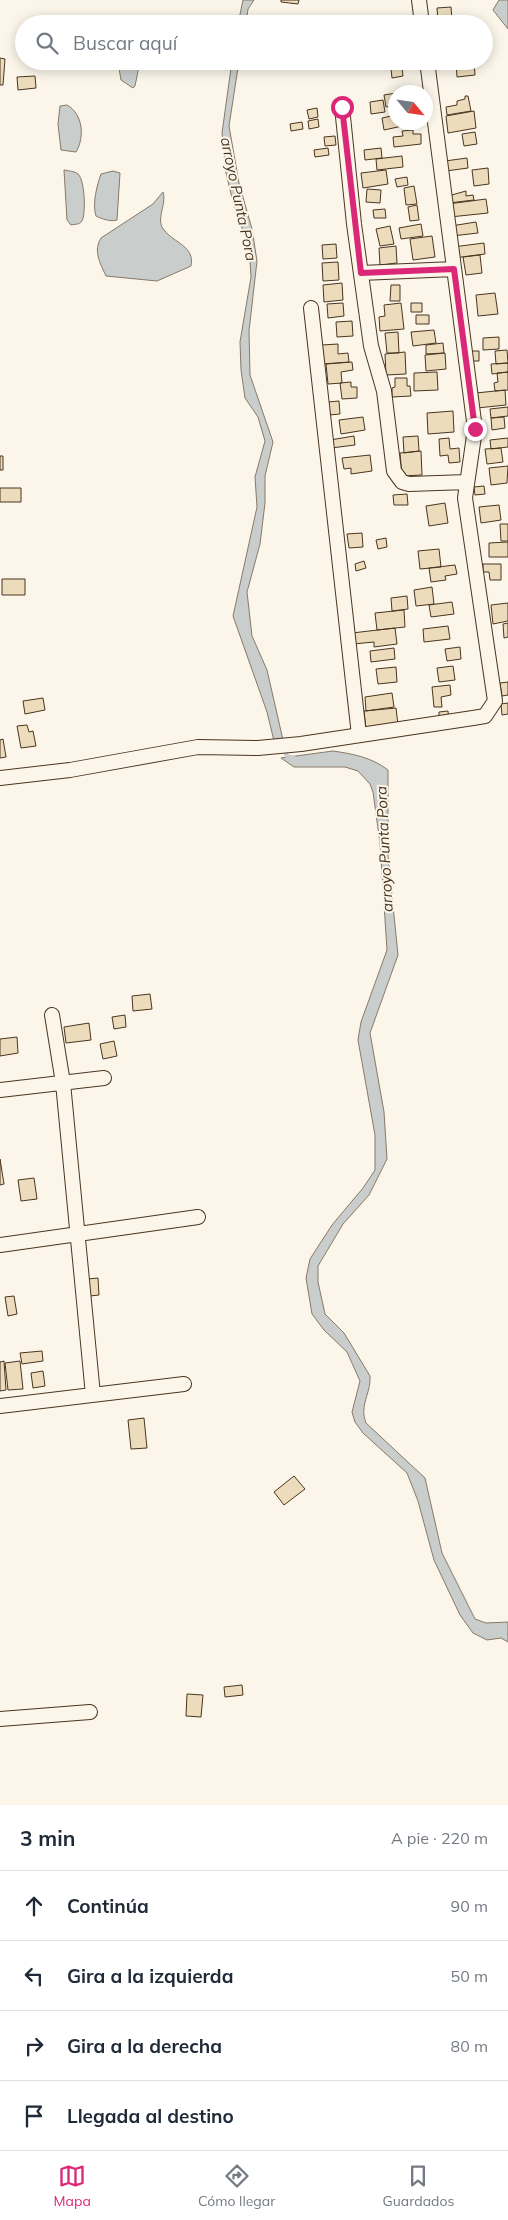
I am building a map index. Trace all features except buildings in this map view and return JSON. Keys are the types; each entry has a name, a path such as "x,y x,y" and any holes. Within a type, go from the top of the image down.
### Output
{"street":[{"path":"419,0 421,15"},
{"path":"0,778 70,770 198,747 258,748 301,744 484,716 495,701 465,498 475,429 428,70"},
{"path":"342,107 371,346 384,391 394,471 402,482 409,484 467,482"},
{"path":"361,273 454,269"},
{"path":"310,308 359,735"},
{"path":"52,1015 63,1083 93,1395"},
{"path":"0,1090 104,1078"},
{"path":"0,1245 198,1217"},
{"path":"0,1406 184,1384"},
{"path":"0,1719 90,1712"}],"water":[{"path":"243,0 254,0 248,9 247,15 240,15"},
{"path":"499,0 508,0 508,29 493,10"},
{"path":"119,70 138,70 133,88 121,80"},
{"path":"231,70 238,70 229,126 239,183 252,229 257,261 249,331 250,375 273,442 265,476 265,503 260,544 247,592 252,636 267,670 283,740 274,741 267,712 233,616 257,507 255,477 265,441 258,417 245,398 241,370 240,342 251,277 249,243 236,215 226,173 222,133"},
{"path":"67,105 76,114 81,126 81,140 76,152 61,150 58,124 60,106"},
{"path":"64,170 77,173 82,183 84,212 82,221 77,224 71,225 67,220"},
{"path":"113,171 120,173 117,220 112,221 96,216 95,200 101,174"},
{"path":"163,192 162,226 168,234 187,249 190,254 191,266 157,281 106,276 97,252 101,238 153,204"},
{"path":"333,751 368,759 388,770 388,856 398,955 370,1033 384,1112 387,1159 369,1195 343,1224 318,1266 318,1282 325,1314 344,1333 370,1376 364,1405 366,1423 425,1478 442,1553 475,1619 486,1623 508,1622 508,1642 501,1638 487,1640 473,1633 460,1615 434,1560 418,1501 407,1473 363,1433 355,1422 352,1412 360,1381 347,1352 324,1330 312,1314 306,1278 310,1259 332,1225 363,1188 375,1170 375,1135 358,1040 361,1022 387,950 380,843 373,792 370,784 358,771 345,767 294,767 281,758"}],"waterway":[{"name":"arroyo Punta Pora","path":"284,748 287,756 294,758"}],"route":[{"path":"342,107 361,273 454,269 475,429"}]}
